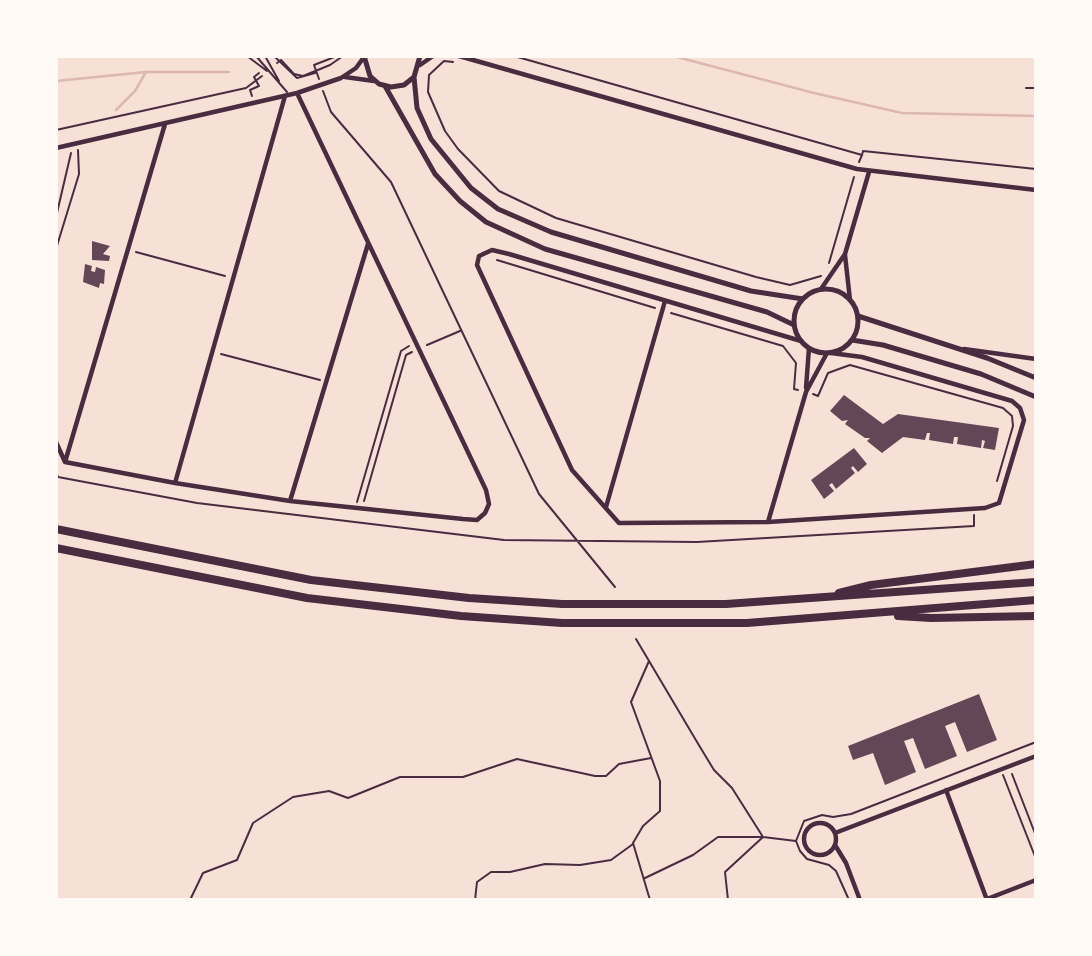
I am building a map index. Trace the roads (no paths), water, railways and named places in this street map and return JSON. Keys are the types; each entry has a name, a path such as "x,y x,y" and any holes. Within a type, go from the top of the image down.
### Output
{"highway":[{"path":"56,529 254,570 469,598 617,606 820,599 1036,582"},
{"path":"56,548 274,593 461,616 629,624 747,623 1036,600"},
{"path":"820,599 871,585 1036,564"},
{"path":"878,614 931,618 1036,615"}],"street":[{"path":"56,148 297,93 341,78 358,76 384,86 404,85 414,77 420,65 420,56"},
{"path":"420,65 433,56"},
{"path":"459,56 856,169 1036,190"},
{"path":"341,78 356,68 364,57"},
{"path":"364,57 366,70 374,81"},
{"path":"414,77 417,108 435,146 471,188 498,209 551,232 751,291 803,299"},
{"path":"384,86 435,174 460,201 486,222 545,249 767,312 794,325"},
{"path":"65,462 176,483 362,509 477,520 489,504 486,490 297,93"},
{"path":"176,483 287,95"},
{"path":"65,462 165,124"},
{"path":"801,341 794,325 796,311 803,299 821,289 845,254 869,172"},
{"path":"290,501 368,243"},
{"path":"484,251 509,254 801,341 809,348 862,357 1002,396 1020,408 1024,420 999,503 974,509 768,522 629,524 620,523 606,508 572,470 477,265 479,256 484,251"},
{"path":"806,392 829,353 843,349 852,340 858,317 850,300 845,254"},
{"path":"821,289 834,290 850,300"},
{"path":"606,508 665,301"},
{"path":"858,317 1036,378"},
{"path":"852,340 883,345 981,374 1036,397"},
{"path":"949,346 1036,359"},
{"path":"768,522 806,392 809,348"},
{"path":"56,442 65,462"},
{"path":"835,833 1036,756"},
{"path":"946,790 987,899 1036,880"},
{"path":"835,845 826,853 813,853 804,838 814,824 826,824 835,833 835,845 846,863 860,900"}],"lane":[{"path":"247,56 268,72"},
{"path":"256,56 281,85"},
{"path":"265,56 287,95"}],"waterway":[{"path":"673,56 902,113 1036,116"},
{"path":"56,81 146,72 229,72"},
{"path":"116,110 135,91 146,72"}]}
